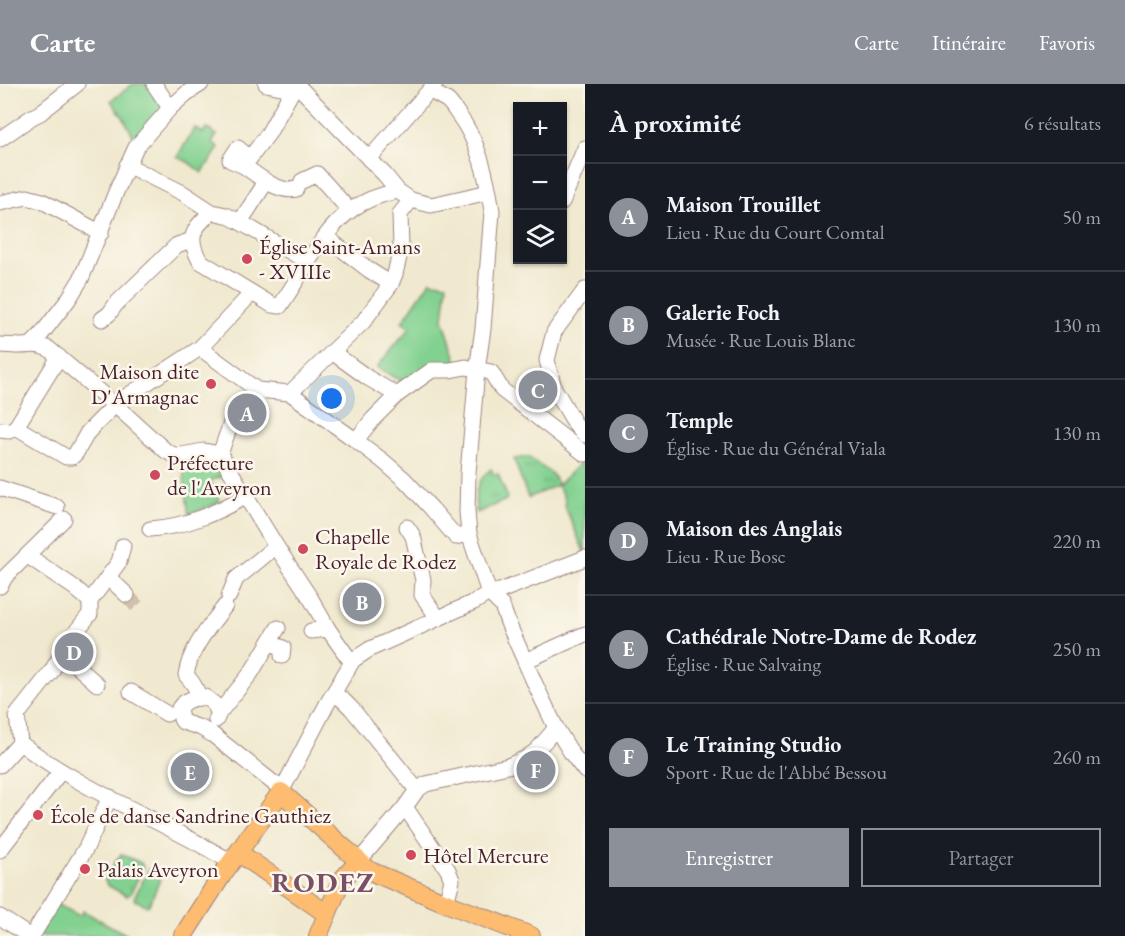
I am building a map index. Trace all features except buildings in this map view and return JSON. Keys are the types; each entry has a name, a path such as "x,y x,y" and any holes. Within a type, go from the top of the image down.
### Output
{"main road":[{"path":"183,936 281,792 370,871 522,934"},
{"path":"239,853 324,929 341,880 358,861"}],"street":[{"path":"0,139 61,98 77,84"},
{"path":"154,84 170,108"},
{"path":"32,344 71,297 81,279 136,147 170,108 201,84"},
{"path":"266,84 281,87 296,84"},
{"path":"296,84 398,191 411,200 431,205 489,192"},
{"path":"296,84 268,134 247,162 266,182 289,190 317,174 350,211"},
{"path":"369,159 433,85"},
{"path":"433,85 433,92 448,102 463,121 476,144 481,157 492,211 482,365 475,387 467,512 463,536"},
{"path":"567,190 585,148"},
{"path":"127,165 183,193 209,210 240,222 308,262"},
{"path":"240,222 266,182"},
{"path":"209,210 200,222 192,240 200,261 272,305 280,306 326,237 350,211 385,193 398,191"},
{"path":"0,203 27,197 42,201 100,233"},
{"path":"291,393 363,322 391,284 401,248 400,214 411,200"},
{"path":"326,237 391,284"},
{"path":"102,320 177,245 192,240"},
{"path":"585,290 554,332 546,360 554,388 577,427 585,435"},
{"path":"16,427 66,457 72,457 87,432 116,404 203,346 252,293"},
{"path":"5,342 24,346 40,345 49,349 116,404 166,451 176,456 204,451 220,454 328,629 346,656 353,660"},
{"path":"203,346 257,390 291,393 356,440 405,480 432,509 463,536 489,592 502,606 556,728 585,771"},
{"path":"328,356 398,395"},
{"path":"0,430 9,431 16,427 59,357"},
{"path":"482,365 502,390 585,454"},
{"path":"356,440 398,395 432,370 482,365"},
{"path":"475,387 502,390"},
{"path":"220,454 231,423 257,390"},
{"path":"0,488 60,513 28,556 2,579"},
{"path":"150,529 190,523 246,496"},
{"path":"407,527 413,536 423,580 422,595 438,618"},
{"path":"123,546 119,562 90,601 90,614 71,638 51,672 17,716 20,743 61,771 226,859 239,853"},
{"path":"199,698 198,691 186,675 191,657 204,632 227,601 236,579 276,546"},
{"path":"28,556 90,601"},
{"path":"219,713 205,697 187,700 179,708 183,722 207,731 276,785 281,792 353,660 370,649 474,602 489,592 500,591 585,558"},
{"path":"108,577 127,595"},
{"path":"207,731 251,673 278,628"},
{"path":"311,631 328,629"},
{"path":"525,661 585,634"},
{"path":"270,643 283,648 282,656"},
{"path":"62,653 97,684"},
{"path":"131,692 167,714"},
{"path":"333,694 352,709 417,790"},
{"path":"358,861 417,790 426,784 508,766 526,758 536,751 556,728"},
{"path":"0,765 20,743"},
{"path":"0,850 61,771"},
{"path":"0,917 31,936 86,848 110,797"},
{"path":"405,807 448,870 452,880 446,903"}],"green space":[{"path":"133,84 151,84 166,108 136,141 111,101"},
{"path":"195,128 203,133 206,128 217,135 212,143 219,148 202,173 177,157"},
{"path":"430,281 447,284 443,319 457,362 405,384 377,367 410,328 402,322"},
{"path":"528,457 552,474 558,485 528,498 514,459"},
{"path":"207,458 216,462 226,475 210,481 210,485 214,485 220,502 189,515 182,462"},
{"path":"580,463 585,470 585,554 558,485"},
{"path":"491,469 494,475 498,474 507,496 506,500 477,513 477,489 482,478"},
{"path":"121,854 141,863 143,867 131,893 127,896 107,885 105,881"},
{"path":"149,869 162,875 147,906 134,898"},
{"path":"56,904 80,916 83,911 129,936 37,936"}],"tunnel":[{"path":"127,595 138,608 140,607"}],"place":[{"name":"Église Saint-Amans - XVIIIe","path":"247,259"},
{"name":"Maison dite D'Armagnac","path":"211,384"},
{"name":"Temple","path":"538,390"},
{"name":"Maison Trouillet","path":"247,413"},
{"name":"Préfecture de l'Aveyron","path":"155,475"},
{"name":"Chapelle Royale de Rodez","path":"303,549"},
{"name":"Galerie Foch","path":"362,602"},
{"name":"Maison des Anglais","path":"74,652"},
{"name":"Le Training Studio","path":"536,770"},
{"name":"Cathédrale Notre-Dame de Rodez","path":"190,772"},
{"name":"École de danse Sandrine Gauthiez","path":"38,815"},
{"name":"Hôtel Mercure","path":"411,855"},
{"name":"Palais Aveyron","path":"85,869"}],"district":[{"name":"RODEZ","path":"323,882"}]}
